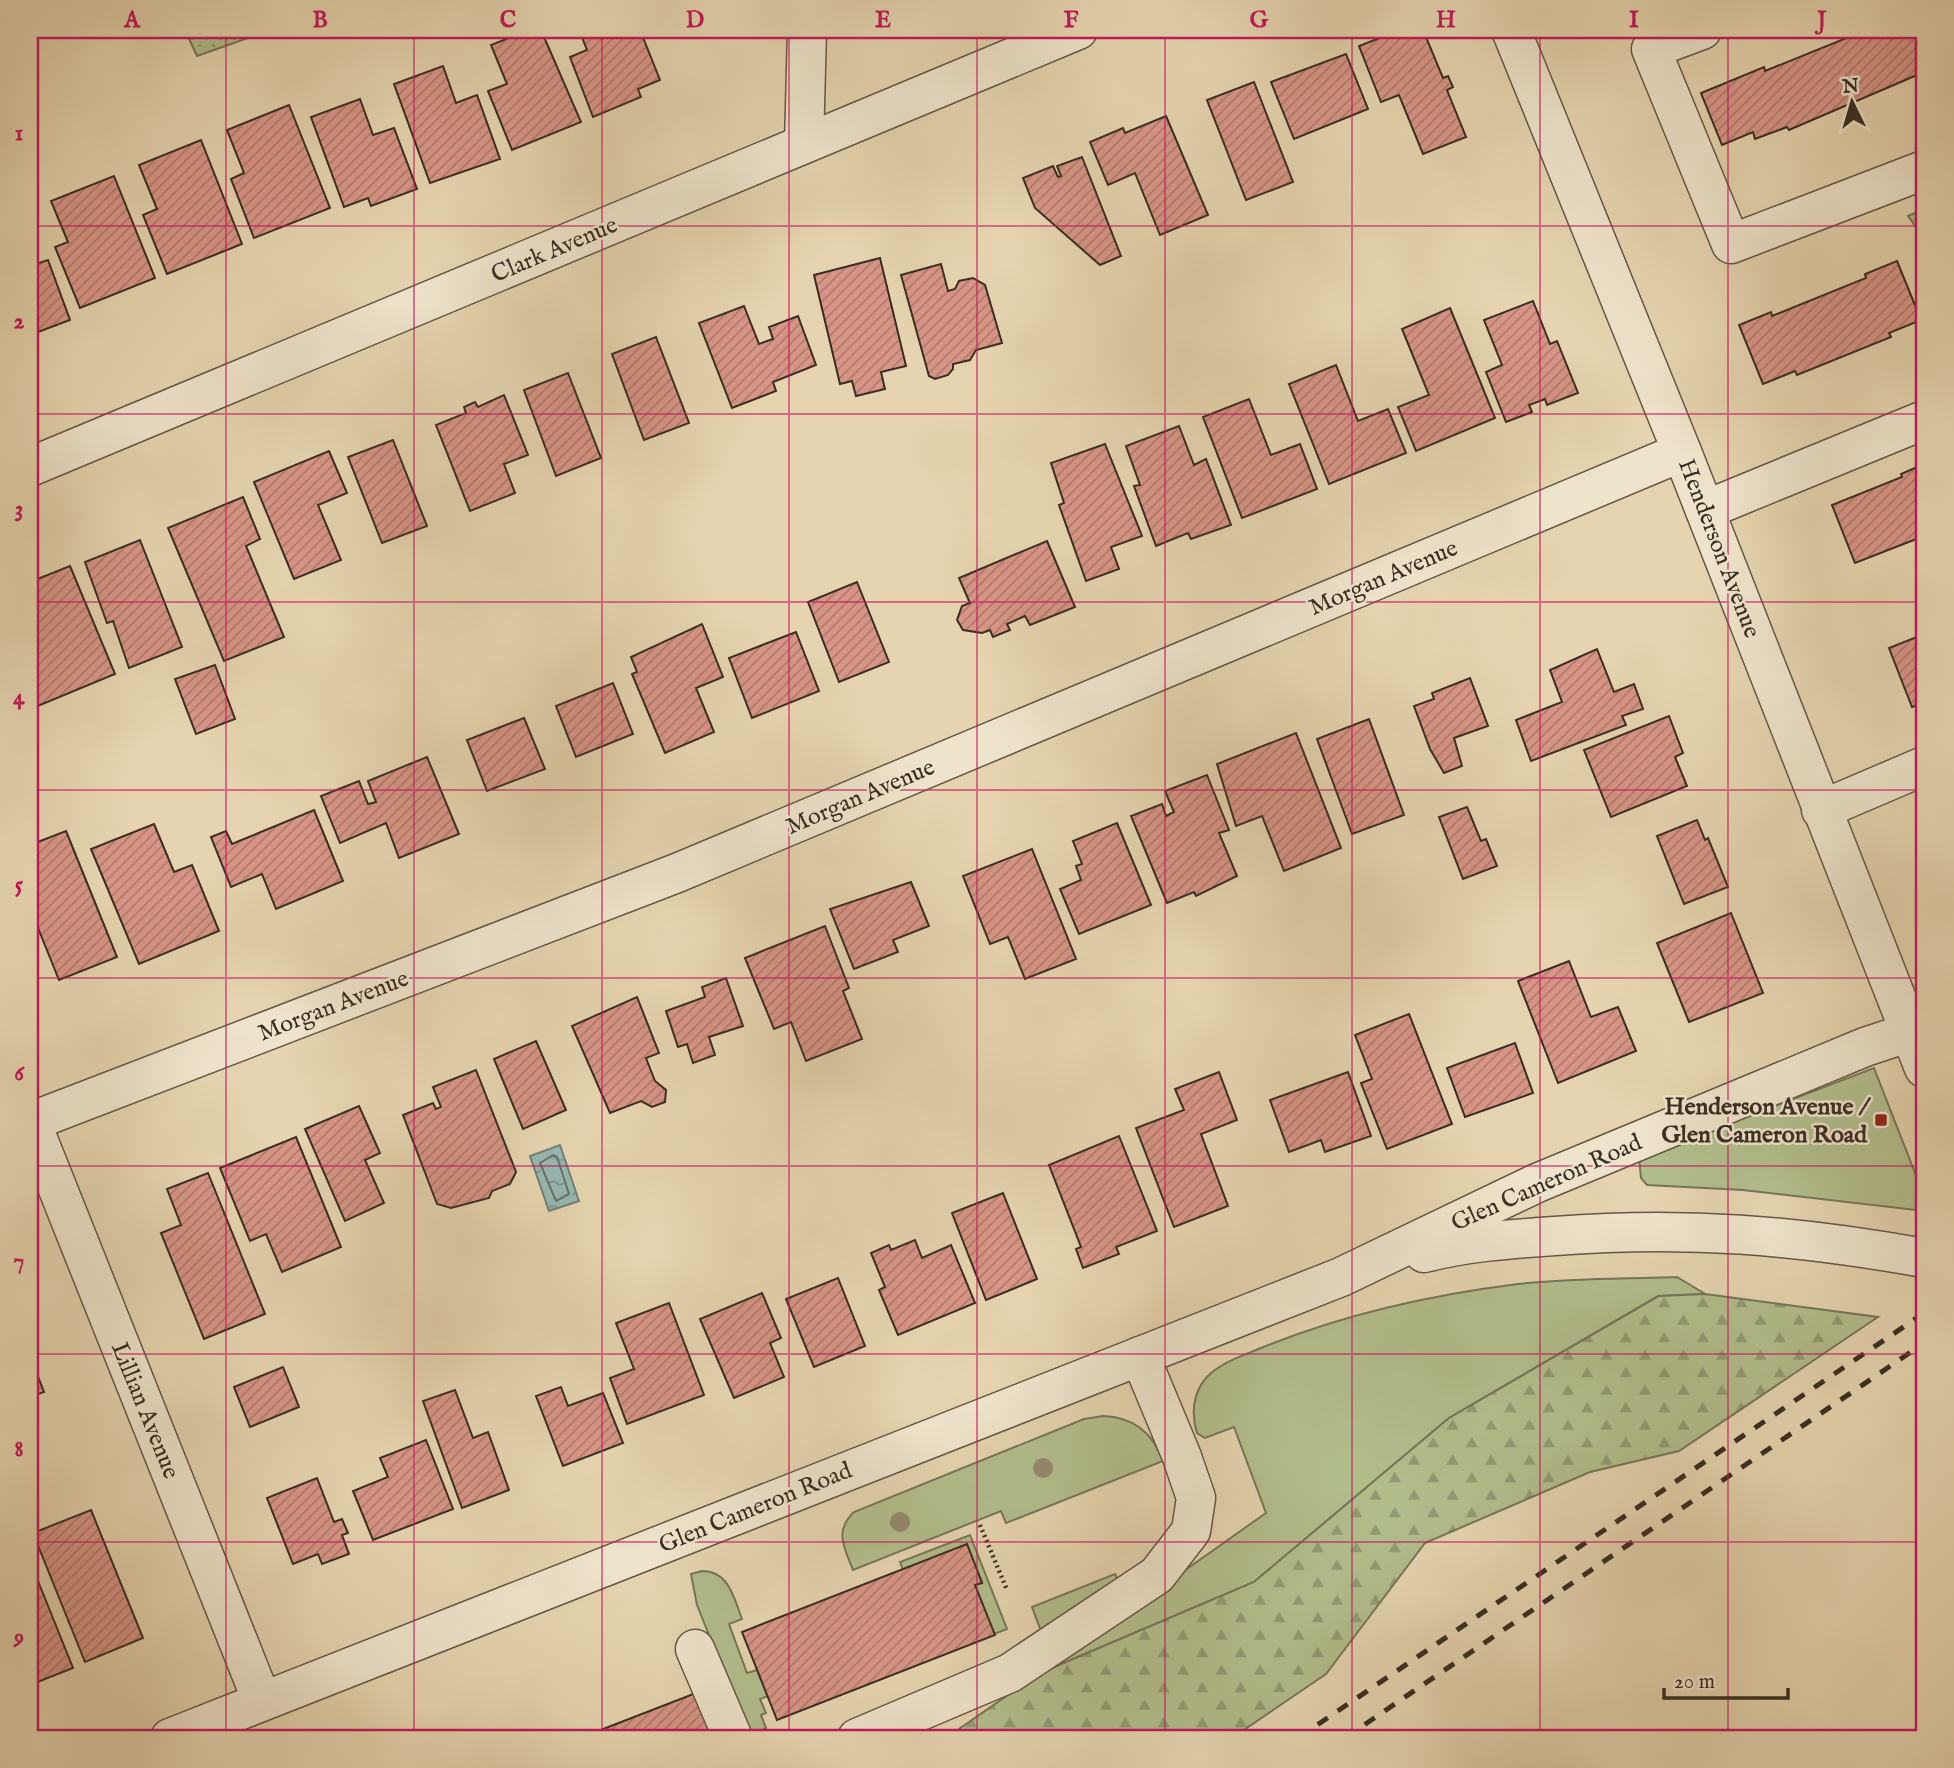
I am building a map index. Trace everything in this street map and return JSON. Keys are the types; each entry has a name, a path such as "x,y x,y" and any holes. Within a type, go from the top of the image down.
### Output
{"street":[{"path":"804,145 807,30"},
{"name":"Clark Avenue","path":"30,467 804,145 1023,40 1076,30"},
{"name":"Henderson Avenue","path":"1511,30 1682,452 1924,1068"},
{"path":"1702,30 1651,49 1731,244 1924,170"},
{"path":"1705,510 1924,420"},
{"name":"Morgan Avenue","path":"30,1121 677,873 1682,452"},
{"path":"1821,810 1924,766"},
{"name":"Glen Cameron Road","path":"170,1738 1341,1277 1537,1182 1853,1052 1910,1032"},
{"name":"Lillian Avenue","path":"30,1121 262,1701"},
{"name":"Glen Cameron Road","path":"1341,1277 1472,1242 1624,1231 1711,1231 1814,1240 1924,1258"},
{"path":"857,1738 1010,1673 1157,1575 1191,1531 1196,1499 1182,1457 1140,1356"},
{"path":"695,1649 733,1738"}],"path":[{"path":"980,1525 1007,1590"}],"green space":[{"path":"185,30 271,30 197,56"},
{"path":"1924,209 1924,238 1908,216"},
{"path":"1874,1068 1924,1196 1924,1211 1743,1190 1647,1185 1641,1178 1639,1158"},
{"path":"1677,1277 1705,1294 1658,1296 1449,1418 1254,1582 1038,1674 1266,1513 1234,1427 1205,1438 1197,1433 1194,1418 1196,1397 1206,1378 1218,1368 1232,1360 1324,1325 1420,1300 1538,1282"},
{"path":"1705,1294 1878,1317 1679,1451 1590,1472 1425,1543 1326,1674 1232,1738 946,1738 1038,1674 1254,1582 1449,1418 1659,1296"},
{"path":"1103,1416 1124,1420 1140,1428 1154,1442 1163,1461 1006,1523 1001,1511 853,1570 844,1547 843,1533 844,1526 854,1512 1084,1419"},
{"path":"970,1535 1007,1629 994,1634 975,1585 982,1582 967,1544 903,1570 900,1562"},
{"path":"702,1571 719,1576 729,1587 742,1619 729,1624 747,1673 757,1670 768,1696 760,1699 766,1713 761,1715 766,1728 749,1735 697,1605 691,1574"},
{"path":"1115,1574 1119,1582 1041,1631 1032,1607"}],"water":[{"path":"560,1145 579,1201 549,1211 530,1156"}],"building":[{"path":"529,30 541,30 581,122 512,150 488,91 507,84 491,45"},
{"path":"579,30 640,30 660,80 638,89 641,97 593,117 570,57 587,50"},
{"path":"1400,30 1423,30 1443,78 1448,76 1453,87 1447,90 1466,137 1423,154 1399,95 1381,102 1359,46"},
{"path":"1858,30 1924,30 1924,72 1789,130 1787,127 1755,139 1753,132 1722,145 1701,93 1764,67 1765,71 1859,33"},
{"path":"1346,54 1368,109 1294,139 1271,82"},
{"path":"443,66 456,103 477,95 500,159 430,183 394,84"},
{"path":"1254,82 1293,182 1246,200 1207,100"},
{"path":"360,99 373,135 394,128 417,189 371,206 368,198 344,207 311,117"},
{"path":"289,105 330,208 254,238 231,179 244,173 227,130"},
{"path":"1166,116 1208,215 1160,235 1135,173 1108,185 1090,142 1123,128 1125,133"},
{"path":"201,140 242,244 167,274 143,215 157,209 139,165"},
{"path":"1082,157 1121,256 1100,265 1035,208 1023,178 1053,166 1058,177 1061,176 1057,166"},
{"path":"114,176 155,278 80,308 55,247 68,242 51,201"},
{"path":"880,258 906,366 881,372 885,389 856,396 852,381 840,384 814,275"},
{"path":"48,260 70,320 30,335 30,266"},
{"path":"1897,261 1921,320 1889,333 1891,337 1797,375 1795,371 1763,384 1739,325 1771,312 1772,316 1866,278 1865,274"},
{"path":"941,264 948,291 955,289 959,281 973,278 985,285 1002,343 976,350 970,360 953,364 948,375 935,379 929,376 901,275"},
{"path":"1533,301 1550,344 1557,341 1578,393 1547,405 1545,399 1529,405 1532,412 1506,422 1486,372 1502,365 1484,320"},
{"path":"744,306 759,344 773,339 769,327 798,316 816,365 773,382 776,391 732,408 699,323"},
{"path":"1450,308 1495,418 1416,451 1398,407 1429,395 1402,329"},
{"path":"656,337 689,423 644,440 612,354"},
{"path":"1336,365 1358,421 1388,409 1406,453 1329,484 1289,384"},
{"path":"568,373 601,458 556,476 524,390"},
{"path":"504,395 528,455 504,464 515,493 470,511 436,425 466,413 464,407 475,402 478,407"},
{"path":"1249,399 1271,455 1300,444 1317,489 1242,518 1203,417"},
{"path":"1179,426 1194,465 1206,459 1231,525 1191,539 1188,533 1156,546 1134,486 1140,485 1126,446"},
{"path":"393,440 427,526 382,543 348,457"},
{"path":"1105,444 1142,536 1111,547 1119,569 1086,581 1059,505 1064,503 1051,463"},
{"path":"329,451 347,493 318,505 341,560 294,579 254,482"},
{"path":"1924,464 1924,536 1855,563 1832,505 1902,477 1901,474"},
{"path":"243,497 260,539 246,546 284,637 224,661 168,528"},
{"path":"140,540 182,647 129,668 113,621 107,623 85,562"},
{"path":"1047,541 1075,607 1030,625 1025,616 1007,624 1010,630 993,637 990,630 982,633 963,630 957,620 962,606 970,603 959,578"},
{"path":"70,566 115,674 33,708 30,700 30,582"},
{"path":"857,582 889,662 839,682 808,602"},
{"path":"702,624 723,677 696,688 714,732 665,753 632,674 637,672 631,657"},
{"path":"1924,628 1924,703 1912,707 1889,648 1922,635 1920,629"},
{"path":"796,632 819,691 752,718 729,658"},
{"path":"1597,649 1614,692 1634,684 1643,709 1622,716 1626,725 1531,761 1516,720 1562,702 1550,670"},
{"path":"215,665 235,719 196,734 175,679"},
{"path":"1470,678 1488,726 1454,738 1462,766 1444,773 1430,749 1414,706 1434,699 1432,693"},
{"path":"613,683 633,734 576,757 556,706"},
{"path":"1669,716 1683,753 1675,757 1687,786 1611,817 1584,750"},
{"path":"524,718 545,769 487,791 467,740"},
{"path":"1369,719 1404,815 1352,834 1317,739"},
{"path":"1296,733 1341,848 1284,871 1262,816 1236,826 1217,764"},
{"path":"427,757 459,834 399,858 386,823 340,843 321,796 359,781 368,804 376,802 368,781"},
{"path":"1207,775 1229,830 1219,833 1237,876 1196,896 1194,892 1167,903 1131,816 1162,804 1166,816 1174,812 1165,791"},
{"path":"1467,807 1481,841 1486,839 1497,866 1463,879 1439,817"},
{"path":"314,810 343,881 276,909 262,874 231,887 211,837 226,831 232,844"},
{"path":"1697,820 1705,840 1708,838 1728,887 1684,904 1657,836"},
{"path":"1117,823 1151,905 1079,934 1060,889 1081,880 1076,866 1082,864 1073,841"},
{"path":"154,824 174,872 192,865 219,931 139,964 91,849"},
{"path":"66,831 117,957 59,980 30,908 30,845"},
{"path":"1032,849 1076,959 1025,979 1008,937 990,944 963,876"},
{"path":"911,882 929,926 893,940 898,952 854,969 830,909"},
{"path":"1731,913 1763,993 1689,1022 1657,943"},
{"path":"825,926 849,988 843,991 862,1039 806,1061 791,1022 774,1029 745,958"},
{"path":"1569,961 1591,1017 1618,1007 1636,1051 1558,1083 1518,981"},
{"path":"726,978 743,1026 709,1037 715,1055 693,1063 687,1044 678,1047 666,1011 705,997 702,987"},
{"path":"637,997 659,1053 646,1058 655,1081 666,1090 665,1102 652,1107 641,1101 610,1113 572,1026"},
{"path":"1409,1014 1452,1124 1387,1149 1361,1083 1372,1079 1355,1035"},
{"path":"536,1041 566,1110 523,1129 494,1059"},
{"path":"1515,1043 1533,1093 1465,1117 1447,1068"},
{"path":"476,1070 516,1172 510,1184 492,1191 489,1198 451,1208 437,1204 403,1115 433,1103 436,1109 441,1107 433,1087"},
{"path":"1219,1072 1237,1120 1201,1134 1228,1206 1174,1227 1136,1128 1184,1110 1175,1089"},
{"path":"1348,1072 1371,1136 1325,1152 1321,1140 1289,1152 1270,1100"},
{"path":"359,1106 380,1153 365,1160 384,1203 345,1221 305,1129"},
{"path":"1119,1136 1157,1231 1116,1247 1119,1254 1083,1268 1076,1249 1081,1247 1049,1165"},
{"path":"296,1137 341,1247 282,1272 266,1234 250,1241 220,1168"},
{"path":"208,1173 265,1314 204,1339 161,1233 181,1225 167,1189"},
{"path":"1003,1193 1037,1279 986,1300 952,1213"},
{"path":"915,1240 922,1258 951,1245 975,1303 898,1335 879,1290 885,1287 871,1253 889,1245 891,1250"},
{"path":"838,1278 865,1346 814,1367 786,1299"},
{"path":"762,1293 781,1338 770,1343 784,1377 734,1398 700,1319"},
{"path":"669,1303 704,1395 627,1424 610,1378 634,1369 616,1323"},
{"path":"30,1356 44,1392 30,1397"},
{"path":"283,1367 299,1407 250,1427 234,1387"},
{"path":"561,1387 568,1406 603,1393 623,1443 563,1466 536,1396"},
{"path":"455,1390 473,1438 488,1432 509,1490 462,1508 423,1401"},
{"path":"426,1440 453,1509 373,1540 353,1491 388,1477 380,1458"},
{"path":"317,1478 334,1522 342,1519 348,1533 342,1535 349,1554 322,1564 318,1554 293,1564 267,1498"},
{"path":"91,1510 143,1638 85,1662 33,1533"},
{"path":"967,1544 982,1583 975,1585 995,1635 777,1720 742,1632"},
{"path":"34,1571 73,1668 30,1685 30,1573"},
{"path":"701,1691 719,1738 580,1738"}],"railway":[{"path":"1298,1738 1924,1313"},
{"path":"1345,1738 1924,1343"}],"place":[{"name":"Henderson Avenue / Glen Cameron Road","path":"1881,1120"}]}
